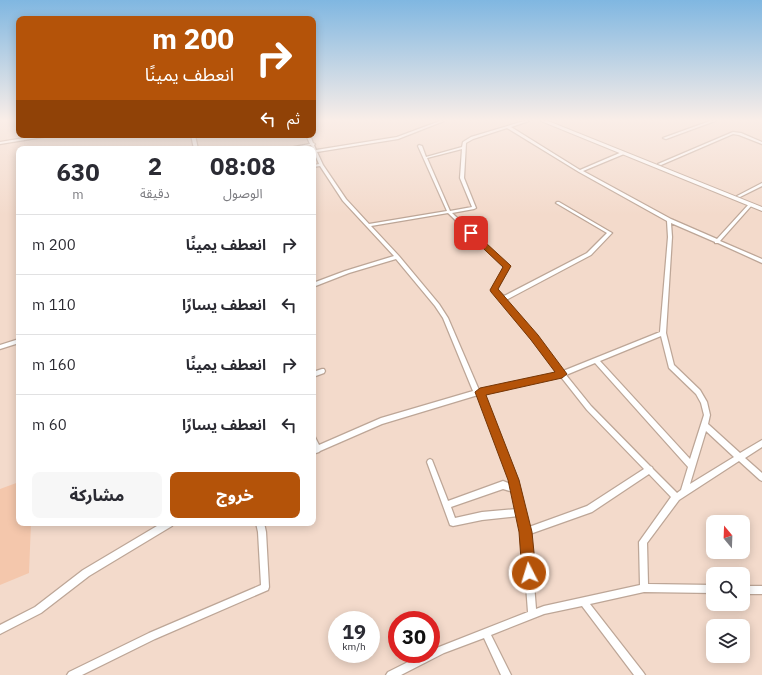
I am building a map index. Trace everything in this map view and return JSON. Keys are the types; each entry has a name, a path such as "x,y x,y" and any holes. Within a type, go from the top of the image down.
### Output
{"highway":[{"path":"631,152 762,204"},
{"path":"623,153 762,209"}],"street":[{"path":"423,152 449,212 507,266 494,290 503,299 589,408 650,469 676,498"},
{"path":"425,158 446,152"},
{"path":"369,225 474,208 462,178 463,152"},
{"path":"550,152 669,220 762,261"},
{"path":"660,164 687,152"},
{"path":"316,153 321,165 344,200 369,225 437,305 478,392 516,489 526,532 532,614"},
{"path":"580,171 623,153"},
{"path":"316,166 321,165"},
{"path":"739,196 762,184"},
{"path":"503,299 589,254 610,233 558,203"},
{"path":"717,242 750,205"},
{"path":"669,220 670,237 663,333 671,366 694,387 704,402 707,415 691,464 684,492"},
{"path":"316,284 347,272 397,257"},
{"path":"316,451 381,421 478,392 562,374 663,333"},
{"path":"0,347 16,342"},
{"path":"596,360 691,464"},
{"path":"316,374 322,371"},
{"path":"704,425 762,478"},
{"path":"644,588 643,542 676,498 762,442"},
{"path":"430,462 451,519 455,523 482,516 521,512"},
{"path":"526,532 589,509 650,469"},
{"path":"446,505 503,485 516,489"},
{"path":"0,630 38,610 86,573 164,526"},
{"path":"72,675 152,636 265,587 261,526"},
{"path":"391,675 442,650 544,610 644,588 706,589"},
{"path":"750,590 762,590"},
{"path":"583,601 640,675"},
{"path":"486,633 506,675"}],"shaded area":[{"path":"16,483 16,526 31,526 29,573 0,585 0,489"}],"route":[{"path":"471,233 507,266 494,290 534,337 562,374 480,392 514,480 526,532 529,573"}]}
